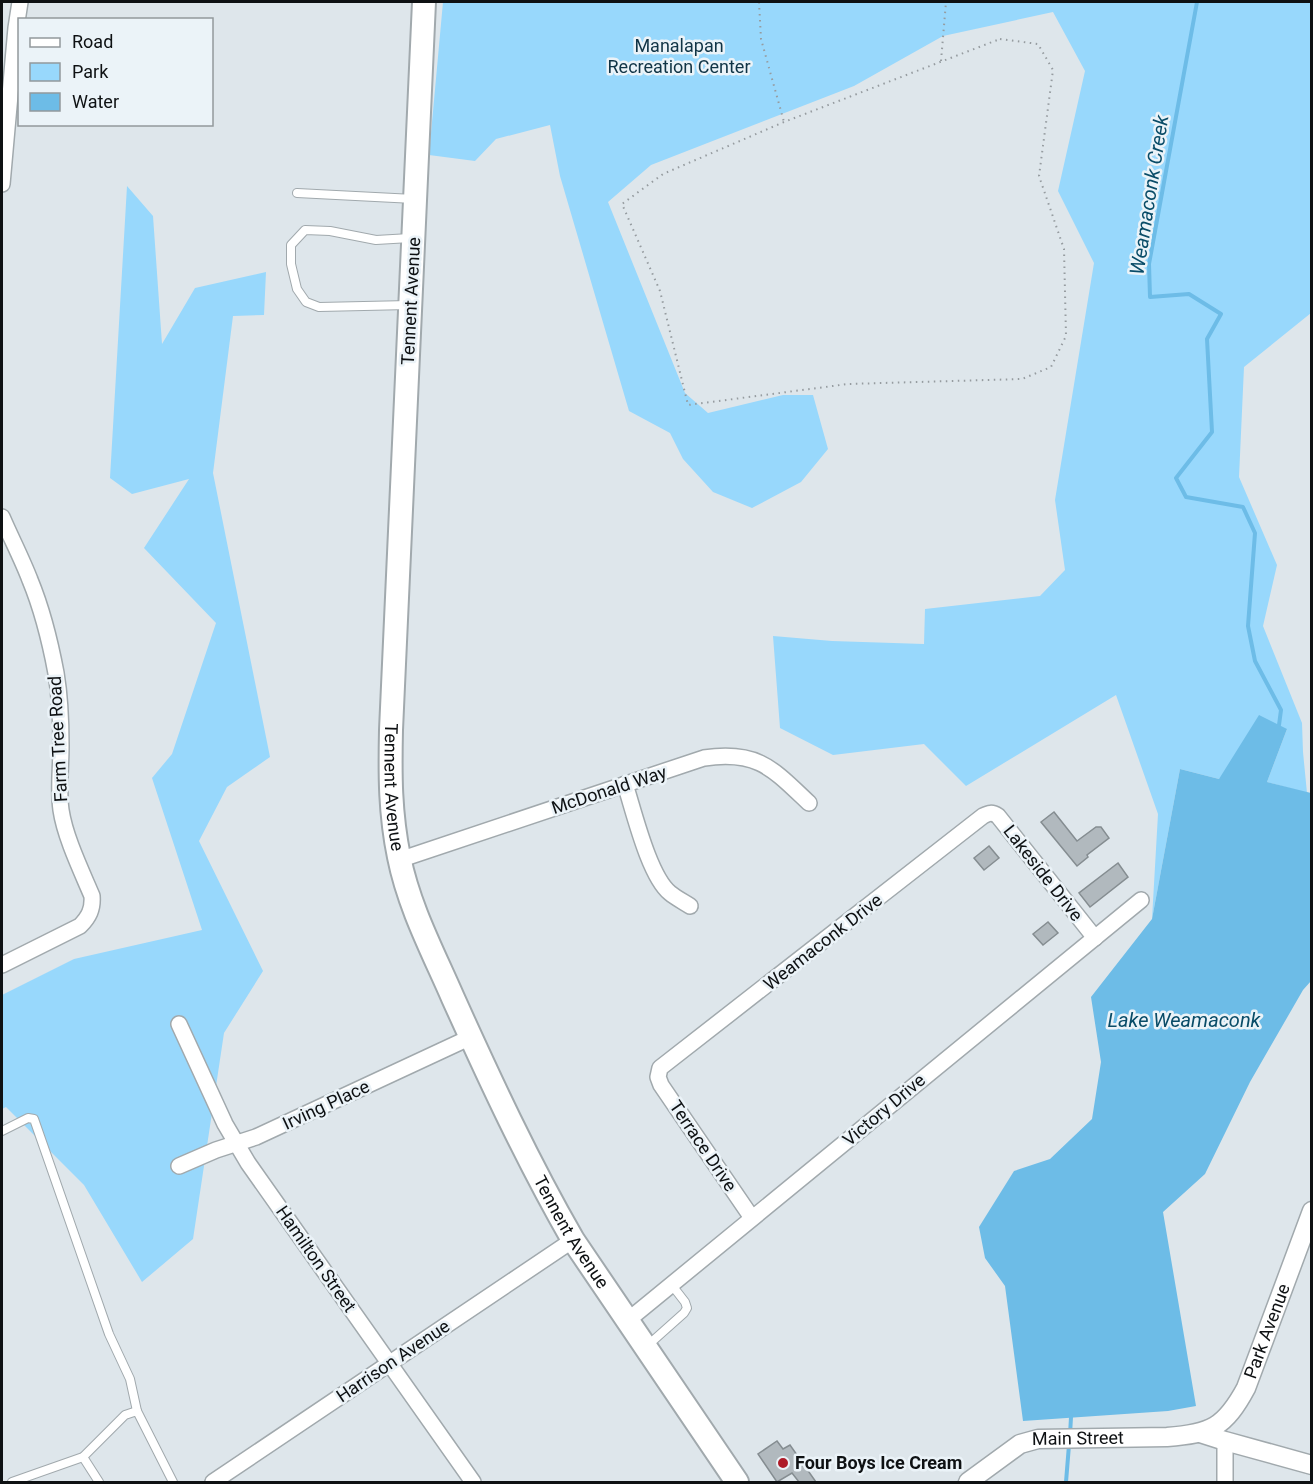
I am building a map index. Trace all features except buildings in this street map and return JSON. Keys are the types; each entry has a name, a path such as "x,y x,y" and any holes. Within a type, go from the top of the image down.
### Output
{"main road":[{"name":"Tennent Avenue","path":"424,2 390,785 392,823 399,860 421,927 533,1168 573,1240 737,1482"}],"street":[{"path":"2,184 9,27 20,2"},
{"name":"Farm Tree Road","path":"2,517 30,578 48,636 56,672 60,717 61,809 66,830 92,896 91,910 87,920 80,926 2,965"},
{"name":"McDonald Way","path":"399,860 704,758 736,756 754,760 778,773 809,803"},
{"path":"626,784 651,863 659,879 669,893 690,906"},
{"name":"Lakeside Drive","path":"989,813 998,816 1095,938"},
{"name":"Weamaconk Drive","path":"658,1072 660,1068 989,813"},
{"name":"Victory Drive","path":"627,1321 1141,900"},
{"name":"Hamilton Street","path":"179,1024 225,1124 248,1163 473,1482"},
{"name":"Irving Place","path":"179,1166 216,1150 256,1137 471,1037"},
{"name":"Terrace Drive","path":"658,1072 661,1085 752,1218"},
{"name":"Park Avenue","path":"1200,1432 1226,1419 1236,1407 1246,1388 1311,1211"},
{"name":"Harrison Avenue","path":"213,1482 573,1240"},
{"path":"1200,1432 1225,1442 1311,1465"},
{"name":"Main Street","path":"968,1482 1020,1444 1038,1439 1167,1437 1188,1436 1200,1432"},
{"path":"1225,1442 1225,1482"}],"lane":[{"path":"297,193 415,199"},
{"path":"411,305 319,307 306,302 297,289 291,264 291,245 305,230 330,231 376,240 414,238"},
{"path":"2,1131 28,1118 34,1119 109,1334 130,1379 137,1410 173,1482"},
{"path":"646,1347 687,1308 671,1284"},
{"path":"12,1482 83,1457 125,1415 137,1410"},
{"path":"83,1457 99,1482"}],"path":[{"path":"759,2 761,39 784,122"},
{"path":"941,61 946,2"},
{"path":"999,39 1038,44 1053,69 1039,176 1064,249 1066,336 1051,368 1022,379 848,384 688,405 660,291 622,204 663,174 784,122 999,39"}],"green space":[{"name":"Manalapan Recreation Center","path":"443,2 1311,2 1311,313 1244,367 1239,477 1277,565 1263,626 1302,723 1307,793 1267,782 1287,729 1219,779 1180,769 1152,919 1158,814 1116,695 966,786 924,744 833,755 780,728 773,636 832,641 924,644 925,609 1040,596 1065,570 1055,500 1094,263 1058,191 1085,71 1053,12 943,36 854,86 651,165 608,202 685,393 708,413 783,395 813,395 828,449 801,482 752,508 713,492 683,459 670,433 629,411 560,176 550,125 496,139 475,161 429,155"},
{"path":"127,186 153,216 162,344 195,288 266,272 264,315 233,316 213,473 270,757 227,787 199,841 263,971 224,1033 193,1239 142,1282 84,1185 6,1107 2,1109 2,995 74,959 202,930 152,778 172,754 216,623 144,548 189,479 132,494 110,478"}],"water":[{"name":"Lake Weamaconk","path":"1259,715 1287,729 1267,782 1311,793 1311,981 1303,990 1250,1082 1205,1174 1163,1212 1196,1406 1168,1411 1023,1421 1005,1286 985,1258 979,1227 1014,1171 1050,1159 1092,1119 1101,1062 1091,997 1152,919 1180,769 1219,779"}],"waterway":[{"name":"Weamaconk Creek","path":"1197,2 1149,264 1150,297 1189,294 1221,314 1207,339 1212,432 1176,478 1186,497 1243,507 1255,533 1248,626 1255,661 1281,710 1279,725"},
{"name":"Weamaconk Creek","path":"1070,1435 1071,1417"},
{"name":"Weamaconk Creek","path":"1066,1482 1069,1445"}],"place":[{"name":"Four Boys Ice Cream","path":"783,1463"}]}
